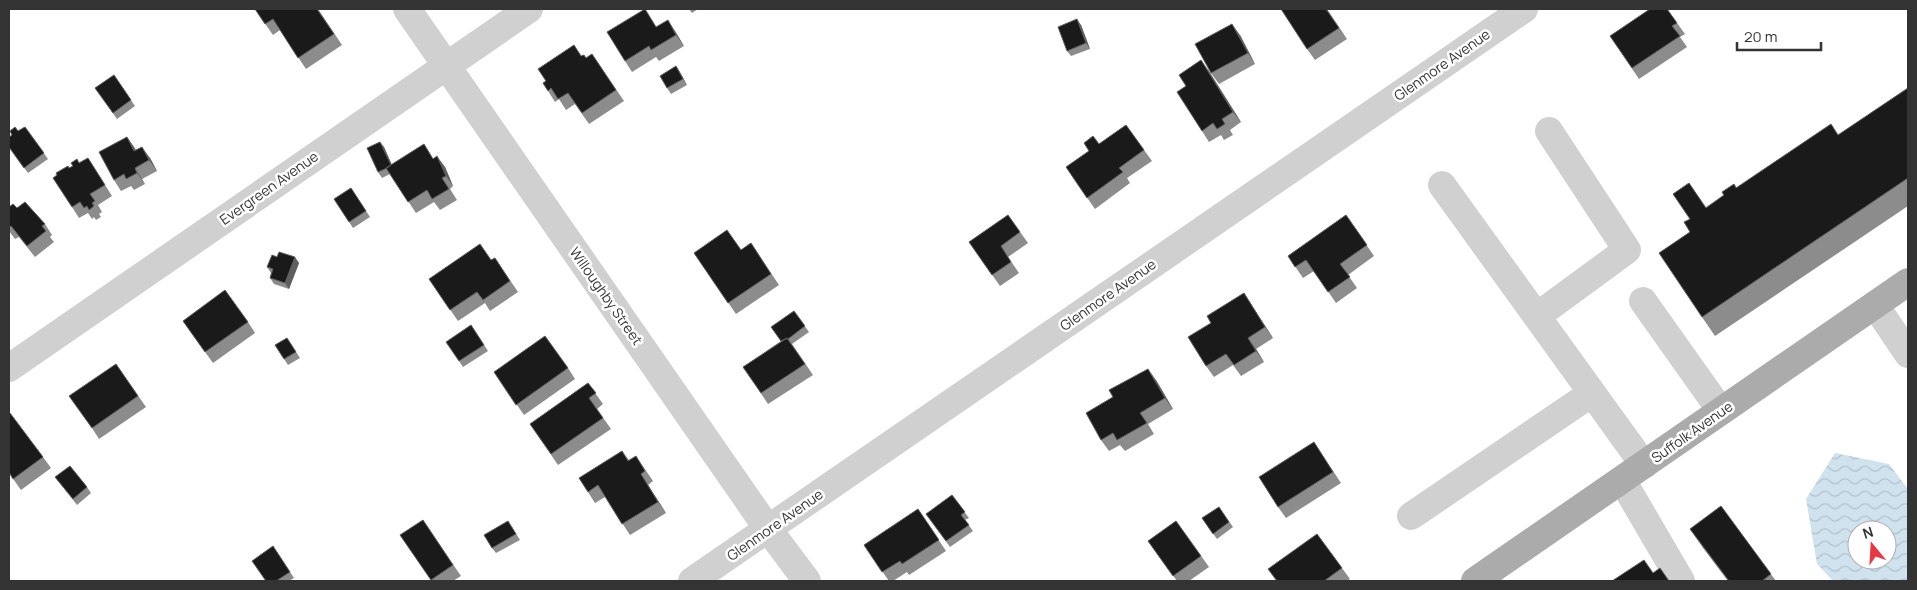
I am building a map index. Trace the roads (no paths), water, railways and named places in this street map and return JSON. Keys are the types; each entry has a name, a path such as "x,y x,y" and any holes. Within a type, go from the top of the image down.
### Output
{"main road":[{"name":"Suffolk Avenue","path":"1475,581 1908,282"}],"street":[{"name":"Willoughby Street","path":"407,9 768,529 807,581"},
{"name":"Evergreen Avenue","path":"9,368 529,9"},
{"name":"Glenmore Avenue","path":"692,581 1524,9"},
{"path":"1537,316 1627,250 1549,131"},
{"path":"1442,184 1592,393 1633,472 1681,581"},
{"path":"1643,301 1721,411"},
{"path":"1875,305 1908,354"},
{"path":"1411,516 1592,393"}],"water":[{"path":"1835,453 1889,464 1908,489 1908,581 1833,581 1817,564 1806,499"}]}
